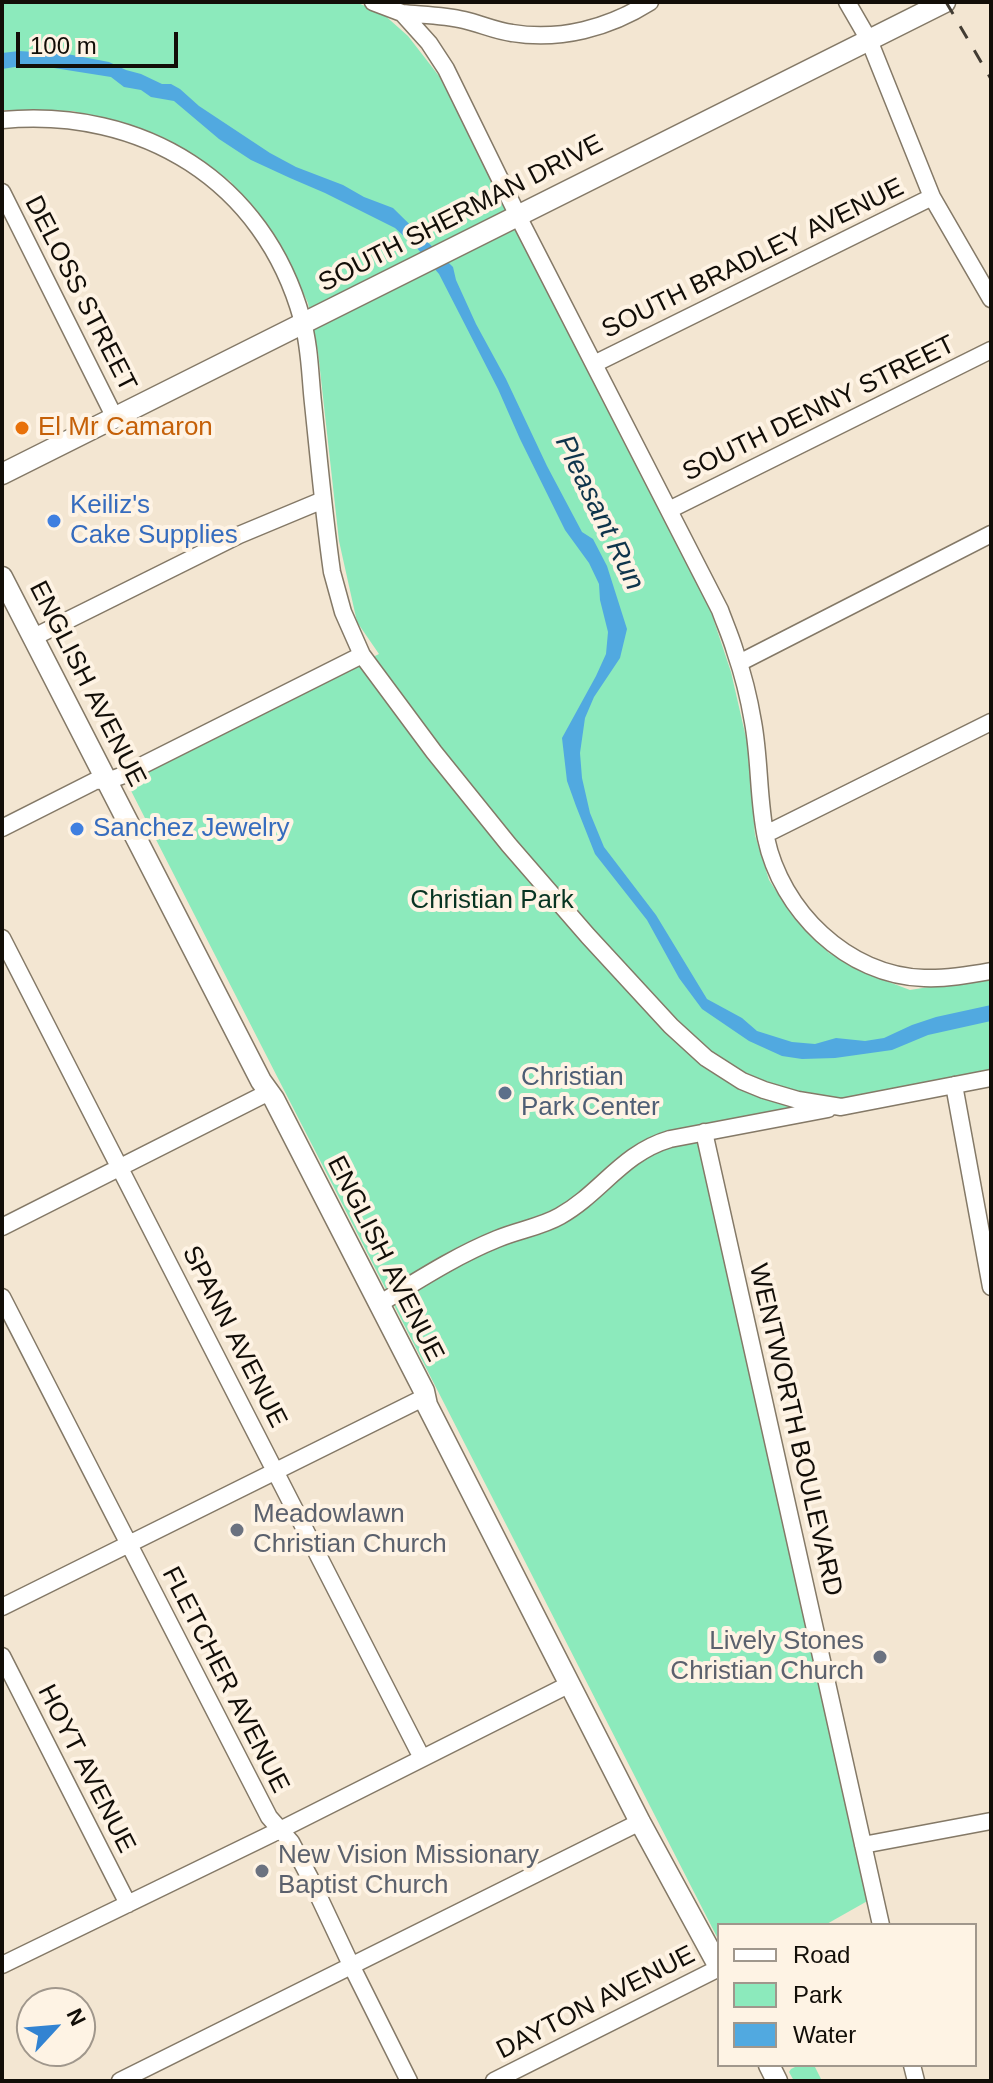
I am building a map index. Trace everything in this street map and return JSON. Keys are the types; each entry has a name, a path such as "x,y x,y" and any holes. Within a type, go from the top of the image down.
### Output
{"main road":[{"name":"SOUTH SHERMAN DRIVE","path":"2,474 945,2"},
{"name":"ENGLISH AVENUE","path":"2,577 424,1391 427,1405 640,1822 717,1963"}],"street":[{"path":"373,2 402,13 463,20 514,34 559,35 607,24 650,2"},
{"path":"847,2 869,40 932,197 991,299"},
{"path":"402,13 429,43 446,69 720,610 747,692 756,741 766,834 784,887 801,912 825,937 853,957 890,972 920,978 991,971"},
{"path":"2,120 42,118 101,125 135,134 184,158 228,192 261,230 283,267 303,323 335,587 362,655 434,752 528,868 671,1026 706,1058 742,1081 798,1100 841,1107"},
{"name":"DELOSS STREET","path":"2,192 115,418"},
{"name":"SOUTH BRADLEY AVENUE","path":"594,364 932,197"},
{"name":"SOUTH DENNY STREET","path":"669,510 991,350"},
{"path":"34,637 239,535 323,500"},
{"path":"739,663 991,534"},
{"path":"2,828 95,781 121,776 362,655"},
{"path":"766,834 991,722"},
{"name":"SPANN AVENUE","path":"2,938 422,1758"},
{"path":"379,1304 477,1248 519,1229 556,1218 577,1205 616,1169 645,1148 704,1132 991,1078"},
{"path":"954,1085 991,1287"},
{"path":"2,1227 269,1092"},
{"name":"WENTWORTH BOULEVARD","path":"704,1132 881,1923"},
{"name":"FLETCHER AVENUE","path":"2,1297 269,1817 291,1842 314,1884 409,2081"},
{"path":"2,1607 425,1397"},
{"name":"HOYT AVENUE","path":"2,1656 128,1904"},
{"path":"2,1965 570,1684"},
{"path":"863,1845 991,1821"},
{"path":"120,2081 640,1822"},
{"name":"DAYTON AVENUE","path":"494,2081 717,1968"}],"green space":[{"name":"Christian Park","path":"2,2 355,2 381,12 408,36 439,76 708,603 731,672 747,742 755,835 769,880 794,918 829,953 873,976 910,990 991,977 991,1070 698,1131 871,1899 829,1923 717,1923 717,1937 125,779 379,654 357,622 339,541 318,352 308,303 283,250 230,181 162,137 73,111 2,110"},
{"path":"815,2067 822,2081 794,2081 789,2072 791,2069"}],"water":[{"name":"Pleasant Run","path":"2,53 67,54 109,62 162,84 171,84 270,153 393,208 453,267 476,324 547,466 582,532 593,539 607,566 627,629 620,658 594,697 585,718 580,753 590,813 604,847 656,915 707,999 742,1018 757,1031 792,1042 815,1044 836,1038 865,1041 884,1038 936,1017 991,1005 991,1021 928,1035 892,1050 802,1059 782,1056 749,1041 702,1009 679,978 647,920 595,854 567,781 562,738 606,654 608,632 599,584 589,563 565,530 439,274 395,228 251,160 219,139 174,101 124,87 111,77 54,68 2,69"}],"railway":[{"path":"946,2 991,79"}],"place":[{"name":"El Mr Camaron","path":"22,428"},
{"name":"Keiliz's Cake Supplies","path":"54,521"},
{"name":"Sanchez Jewelry","path":"77,829"},
{"name":"Christian Park Center","path":"505,1093"},
{"name":"Meadowlawn Christian Church","path":"237,1530"},
{"name":"Lively Stones Christian Church","path":"880,1657"},
{"name":"New Vision Missionary Baptist Church","path":"262,1871"}]}
